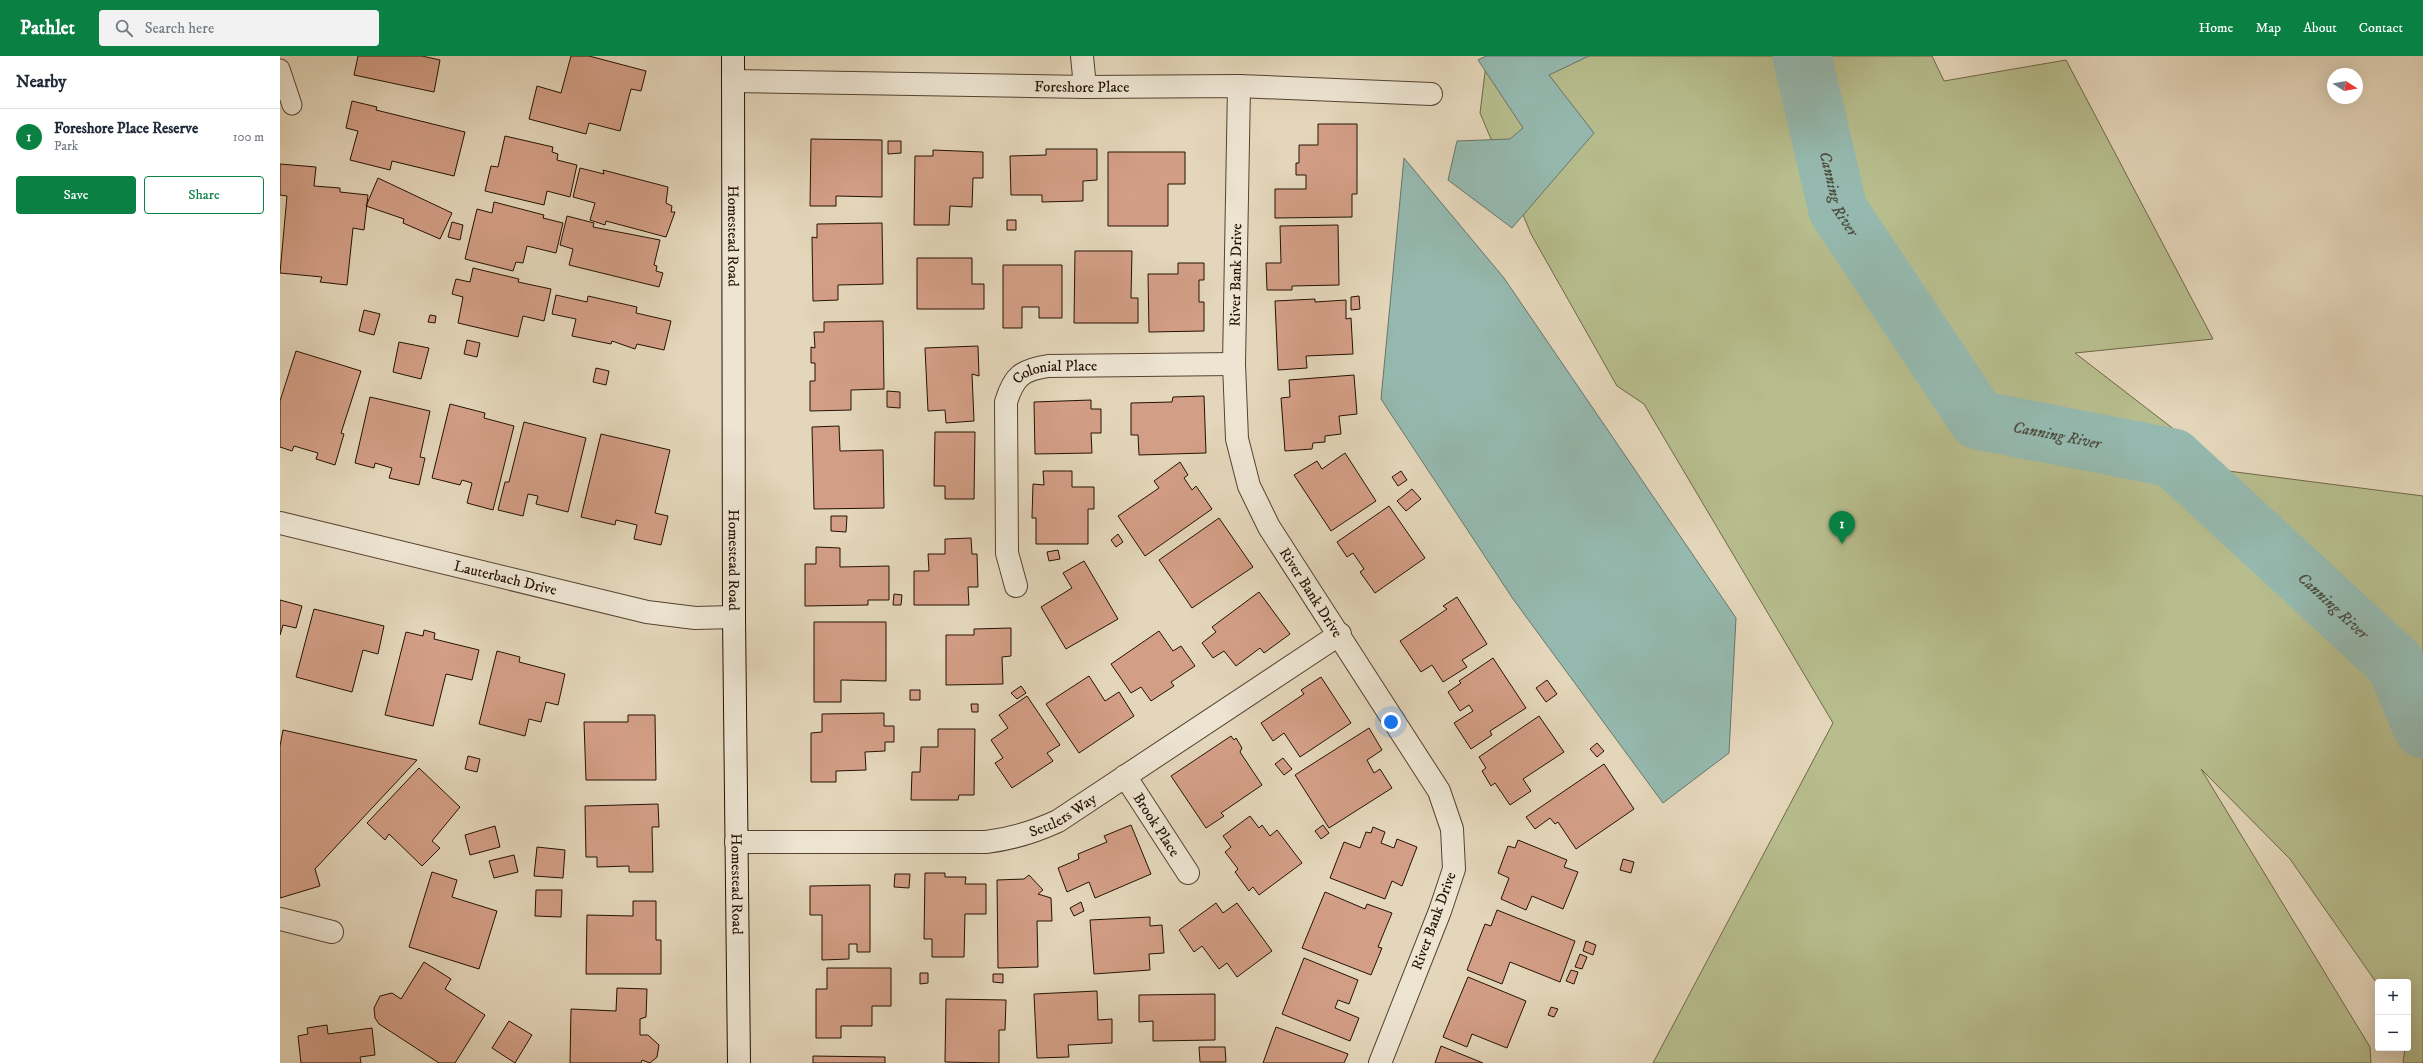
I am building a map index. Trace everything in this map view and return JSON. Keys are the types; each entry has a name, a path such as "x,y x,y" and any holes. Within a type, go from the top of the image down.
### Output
{"street":[{"name":"Homestead Road","path":"733,56 734,617 739,1063"},
{"path":"1082,56 1085,87"},
{"name":"Foreshore Place","path":"733,82 1085,87 1239,86 1431,94"},
{"name":"River Bank Drive","path":"1239,86 1234,364 1237,439 1248,486 1269,527 1340,634 1439,791 1452,828 1454,868 1440,911 1380,1063"},
{"name":"Colonial Place","path":"1016,586 1007,553 1006,402 1012,384 1029,369 1048,366 1234,364"},
{"name":"Lauterbach Drive","path":"280,523 647,612 695,618 734,617"},
{"name":"Settlers Way","path":"736,842 986,842 1011,839 1034,833 1058,821 1340,634"},
{"name":"Brook Place","path":"1125,776 1188,873"},
{"path":"280,919 332,932"}],"lane":[{"path":"280,68 292,105"}],"green space":[{"path":"1487,56 1932,56 1944,81 2066,60 2213,339 2075,353 2228,471 2423,496 2423,1063 2403,1063 2405,1051 2411,1051 2411,979 2375,979 2375,981 2290,859 2201,769 2370,1047 2371,1063 1653,1063 1833,723 1644,404 1617,386 1531,234 1480,113"}],"water":[{"path":"1486,56 1589,56 1549,75 1594,133 1512,228 1448,180 1457,141 1510,139 1523,128 1478,60"},
{"path":"1404,158 1504,278 1736,618 1729,753 1663,803 1513,599 1381,399"}],"building":[{"path":"358,56 422,56 440,60 434,92 354,75"},
{"path":"571,56 589,56 646,71 641,91 631,89 620,131 589,123 586,134 529,119 537,86 561,93"},
{"path":"352,101 377,107 376,110 465,132 454,176 392,161 390,170 350,160 358,131 346,128"},
{"path":"1318,124 1357,124 1357,194 1352,194 1352,217 1275,218 1275,189 1306,189 1306,175 1296,175 1296,163 1299,163 1299,145 1318,145"},
{"path":"505,136 553,147 552,152 558,154 557,160 577,165 570,197 547,191 544,205 485,191 491,166 498,167"},
{"path":"811,139 882,140 882,197 836,196 836,206 810,206"},
{"path":"888,141 901,141 901,153 888,154"},
{"path":"1046,149 1097,149 1097,180 1083,181 1083,201 1042,202 1042,195 1011,195 1010,156 1046,155"},
{"path":"933,150 983,152 983,178 973,178 972,207 950,206 949,225 914,225 915,156 933,156"},
{"path":"1108,152 1185,152 1185,184 1168,184 1168,226 1108,226"},
{"path":"280,164 316,167 314,186 340,188 340,192 368,195 364,230 353,228 347,285 320,282 322,277 280,273 287,196 280,195"},
{"path":"580,168 604,174 603,170 668,187 666,203 672,206 671,212 675,212 666,237 606,221 605,225 590,220 595,203 573,197"},
{"path":"378,178 452,213 440,239 403,223 404,219 366,206"},
{"path":"494,202 544,215 543,218 563,223 556,253 527,246 523,263 516,262 513,271 465,259 477,209 492,213"},
{"path":"567,216 594,223 593,227 660,240 654,265 657,266 656,271 663,273 659,287 569,265 573,249 560,245"},
{"path":"1007,220 1016,220 1016,230 1007,230"},
{"path":"452,222 463,225 460,240 448,237"},
{"path":"882,223 883,284 838,285 838,300 813,301 812,237 817,238 817,224"},
{"path":"1338,225 1339,285 1292,286 1292,290 1267,290 1266,263 1281,263 1280,226"},
{"path":"1075,251 1132,251 1131,298 1138,298 1138,323 1074,323"},
{"path":"917,258 972,258 972,284 984,284 984,309 917,309"},
{"path":"1178,263 1204,263 1204,280 1199,280 1199,302 1204,302 1204,331 1149,332 1148,274 1178,274"},
{"path":"1003,265 1062,265 1062,318 1039,318 1039,307 1022,307 1022,328 1003,328"},
{"path":"473,268 519,279 518,282 551,289 544,321 523,316 518,337 458,323 463,297 452,294 456,279 470,282"},
{"path":"556,295 587,302 588,296 637,307 636,313 671,321 664,350 637,344 635,349 612,341 611,344 572,336 576,319 552,314"},
{"path":"1359,296 1360,309 1351,310 1351,297"},
{"path":"1315,299 1315,302 1346,300 1346,319 1351,318 1353,354 1306,356 1307,368 1278,370 1275,301"},
{"path":"364,310 380,314 374,335 359,331"},
{"path":"430,315 436,316 435,323 428,322"},
{"path":"883,321 884,389 851,390 851,410 810,411 810,381 815,381 815,363 811,363 811,347 815,348 814,332 824,332 824,322"},
{"path":"467,340 480,343 477,357 464,354"},
{"path":"399,342 429,348 421,379 393,372"},
{"path":"978,346 979,376 972,374 974,421 946,423 945,410 928,411 925,348"},
{"path":"296,351 361,371 341,433 344,434 335,465 316,459 318,453 294,446 292,451 280,447 280,401"},
{"path":"596,368 609,371 606,385 593,382"},
{"path":"1354,375 1357,414 1339,416 1341,434 1325,436 1325,442 1313,443 1312,449 1285,451 1281,398 1290,397 1289,380"},
{"path":"887,391 900,392 900,408 887,407"},
{"path":"1204,396 1206,453 1139,455 1138,435 1131,435 1131,403 1172,402 1173,397"},
{"path":"370,397 430,411 420,457 425,458 419,485 389,478 392,468 375,463 374,468 355,463"},
{"path":"1091,400 1091,409 1101,409 1101,433 1091,433 1092,453 1035,454 1034,402"},
{"path":"450,404 485,413 484,418 514,426 493,510 467,503 472,483 462,480 460,485 432,478"},
{"path":"524,422 586,438 568,512 536,504 538,496 528,494 523,516 498,510 505,482 509,482"},
{"path":"839,426 840,451 883,450 884,508 814,509 812,427"},
{"path":"935,432 975,432 974,499 945,499 945,486 934,486"},
{"path":"601,434 670,450 655,513 668,516 661,545 634,539 637,525 616,520 615,525 581,517"},
{"path":"1345,453 1376,501 1331,531 1294,475 1317,461 1322,469"},
{"path":"1180,462 1188,475 1184,478 1192,490 1196,486 1212,509 1145,556 1118,516 1159,488 1154,481"},
{"path":"1043,471 1072,471 1072,487 1094,487 1094,509 1088,509 1088,544 1036,544 1036,518 1032,518 1033,484 1044,485"},
{"path":"1401,471 1407,480 1398,486 1392,477"},
{"path":"1412,489 1421,499 1406,511 1397,501"},
{"path":"1389,506 1425,558 1375,593 1360,572 1364,569 1353,553 1347,557 1337,542"},
{"path":"831,516 847,516 846,532 831,531"},
{"path":"1219,518 1253,567 1192,608 1159,560"},
{"path":"1118,534 1123,542 1116,547 1111,540"},
{"path":"971,538 972,554 977,554 978,587 968,587 969,605 914,605 914,571 929,571 928,554 945,554 945,539"},
{"path":"816,547 840,548 840,567 889,566 889,600 868,600 868,605 805,606 805,564 816,564"},
{"path":"1058,550 1060,559 1049,561 1047,552"},
{"path":"1084,561 1118,619 1066,649 1041,607 1072,588 1063,573"},
{"path":"1259,592 1290,634 1264,653 1260,648 1236,666 1224,651 1213,658 1202,643 1216,632 1212,627"},
{"path":"894,594 902,595 901,605 893,605"},
{"path":"1457,597 1487,644 1462,660 1467,667 1443,682 1432,665 1421,672 1400,641 1447,609 1443,606"},
{"path":"280,600 302,606 296,628 283,625 280,635"},
{"path":"314,609 384,626 378,654 363,650 352,692 296,677"},
{"path":"814,622 886,622 886,681 841,680 841,702 814,702"},
{"path":"1011,628 1011,656 1002,657 1003,684 946,685 946,635 974,635 974,629"},
{"path":"424,630 435,633 434,639 479,650 472,680 446,674 433,726 385,715 406,632 423,636"},
{"path":"1159,631 1173,651 1181,646 1195,666 1171,682 1174,686 1151,701 1141,687 1131,693 1111,664"},
{"path":"497,651 520,657 519,662 565,674 558,705 546,702 541,722 529,719 525,736 479,724"},
{"path":"1493,658 1526,708 1490,731 1492,735 1471,749 1454,723 1473,711 1469,705 1460,711 1448,692 1461,683 1459,681"},
{"path":"1089,676 1105,701 1119,692 1134,716 1079,753 1046,704"},
{"path":"1321,677 1351,723 1300,757 1284,733 1273,741 1261,723 1304,694 1301,690"},
{"path":"1547,680 1557,694 1546,702 1536,688"},
{"path":"1021,686 1026,693 1017,699 1011,693"},
{"path":"910,690 920,690 920,700 910,700"},
{"path":"1027,696 1060,745 1047,753 1053,761 1012,788 995,763 1003,758 991,740 1008,728 999,715"},
{"path":"971,704 978,704 978,712 972,712"},
{"path":"884,713 884,726 894,726 894,742 885,742 885,751 865,752 866,770 836,771 836,782 811,782 811,733 822,732 822,714"},
{"path":"628,715 655,715 656,780 586,780 584,722 628,722"},
{"path":"1539,716 1564,752 1523,779 1531,791 1510,805 1495,783 1491,786 1482,771 1486,768 1479,757"},
{"path":"1369,728 1382,750 1367,760 1374,773 1380,769 1392,788 1329,828 1295,775"},
{"path":"938,729 975,729 974,795 959,795 958,800 911,800 912,772 920,772 921,747 938,747"},
{"path":"283,730 417,760 315,869 320,886 280,898 280,746"},
{"path":"1231,736 1234,740 1236,738 1242,748 1240,752 1262,785 1221,813 1224,816 1206,828 1171,776"},
{"path":"1597,743 1604,751 1597,757 1590,749"},
{"path":"468,756 480,759 477,772 465,769"},
{"path":"1283,758 1292,769 1284,775 1275,764"},
{"path":"1604,764 1634,809 1576,849 1558,822 1555,824 1550,818 1535,829 1526,817"},
{"path":"419,768 460,807 432,841 440,848 422,866 389,834 385,840 367,823"},
{"path":"658,804 659,827 652,827 653,872 629,872 629,866 597,867 597,857 586,857 585,806"},
{"path":"1250,816 1259,828 1262,825 1270,836 1277,830 1302,863 1259,895 1253,887 1249,891 1235,872 1238,869 1225,852 1231,847 1223,836"},
{"path":"1131,825 1151,874 1095,898 1089,882 1067,892 1058,868 1079,859 1078,854 1107,842 1104,836"},
{"path":"1323,825 1329,833 1321,839 1315,831"},
{"path":"495,826 500,847 470,855 465,835"},
{"path":"1373,827 1385,832 1381,843 1394,848 1397,839 1417,847 1402,886 1392,881 1385,899 1330,878 1344,842 1360,848 1366,832 1371,833"},
{"path":"1518,840 1567,860 1564,867 1578,872 1563,909 1532,896 1526,910 1501,899 1509,878 1498,873 1508,846 1515,848"},
{"path":"537,847 565,850 563,878 534,876"},
{"path":"514,855 518,872 494,878 489,861"},
{"path":"1623,859 1634,862 1631,873 1620,870"},
{"path":"432,872 457,880 452,897 497,911 479,969 409,947"},
{"path":"925,873 945,873 945,877 966,877 965,884 986,884 986,914 965,914 964,957 932,957 932,939 924,939"},
{"path":"895,874 910,874 909,888 894,887"},
{"path":"1029,875 1043,890 1038,894 1051,898 1052,921 1037,921 1038,967 998,968 997,880 1024,879"},
{"path":"870,885 870,952 857,952 857,944 849,944 849,959 822,960 822,915 810,915 810,886"},
{"path":"536,890 562,890 561,917 535,916"},
{"path":"1325,892 1365,909 1367,904 1392,913 1378,947 1382,948 1371,975 1302,948"},
{"path":"633,901 656,901 656,940 661,940 661,974 586,974 587,915 633,916"},
{"path":"1081,902 1084,911 1074,916 1070,908"},
{"path":"1216,903 1223,913 1237,903 1272,951 1237,977 1227,963 1219,969 1202,946 1194,952 1179,930"},
{"path":"1497,910 1575,941 1560,982 1510,962 1502,984 1467,970 1485,924 1491,926"},
{"path":"1150,917 1150,926 1162,925 1164,953 1149,954 1150,970 1094,974 1090,920"},
{"path":"1586,941 1596,945 1593,955 1583,951"},
{"path":"1580,954 1587,957 1582,969 1575,967"},
{"path":"1304,958 1358,980 1349,1004 1338,1000 1335,1008 1359,1018 1350,1041 1282,1014"},
{"path":"424,962 451,979 445,989 485,1015 455,1063 439,1063 379,1024 375,1018 374,1008 380,996 392,993 401,999"},
{"path":"827,968 891,968 891,1006 872,1006 872,1026 841,1026 841,1038 816,1038 816,989 827,989"},
{"path":"1571,970 1578,972 1574,984 1566,981"},
{"path":"920,973 928,973 928,983 920,984"},
{"path":"993,974 1003,974 1003,983 993,982"},
{"path":"1468,977 1526,1001 1507,1048 1472,1034 1467,1047 1443,1037"},
{"path":"617,988 647,989 646,1017 640,1019 640,1035 648,1035 659,1045 657,1057 650,1063 642,1060 641,1063 570,1063 571,1009 616,1011"},
{"path":"1097,991 1098,1020 1112,1019 1112,1043 1068,1045 1069,1057 1037,1058 1034,994"},
{"path":"1215,994 1215,1040 1153,1041 1153,1021 1139,1022 1139,995"},
{"path":"946,999 1006,1000 1005,1030 999,1030 999,1063 945,1062"},
{"path":"1551,1007 1558,1009 1554,1017 1548,1015"},
{"path":"509,1021 532,1035 515,1063 492,1048"},
{"path":"327,1025 328,1034 372,1028 375,1055 360,1057 361,1063 301,1063 298,1036 308,1034 307,1028"},
{"path":"1276,1027 1348,1054 1344,1063 1263,1063"},
{"path":"1441,1046 1483,1063 1435,1063"},
{"path":"1199,1047 1225,1047 1226,1062 1200,1062"},
{"path":"813,1056 885,1057 885,1063 813,1063"}],"waterway":[{"name":"Canning River","path":"1802,56 1838,210 1978,420 2173,458 2395,663 2423,729"}],"place":[{"name":"Foreshore Place Reserve","path":"1842,544"}]}
